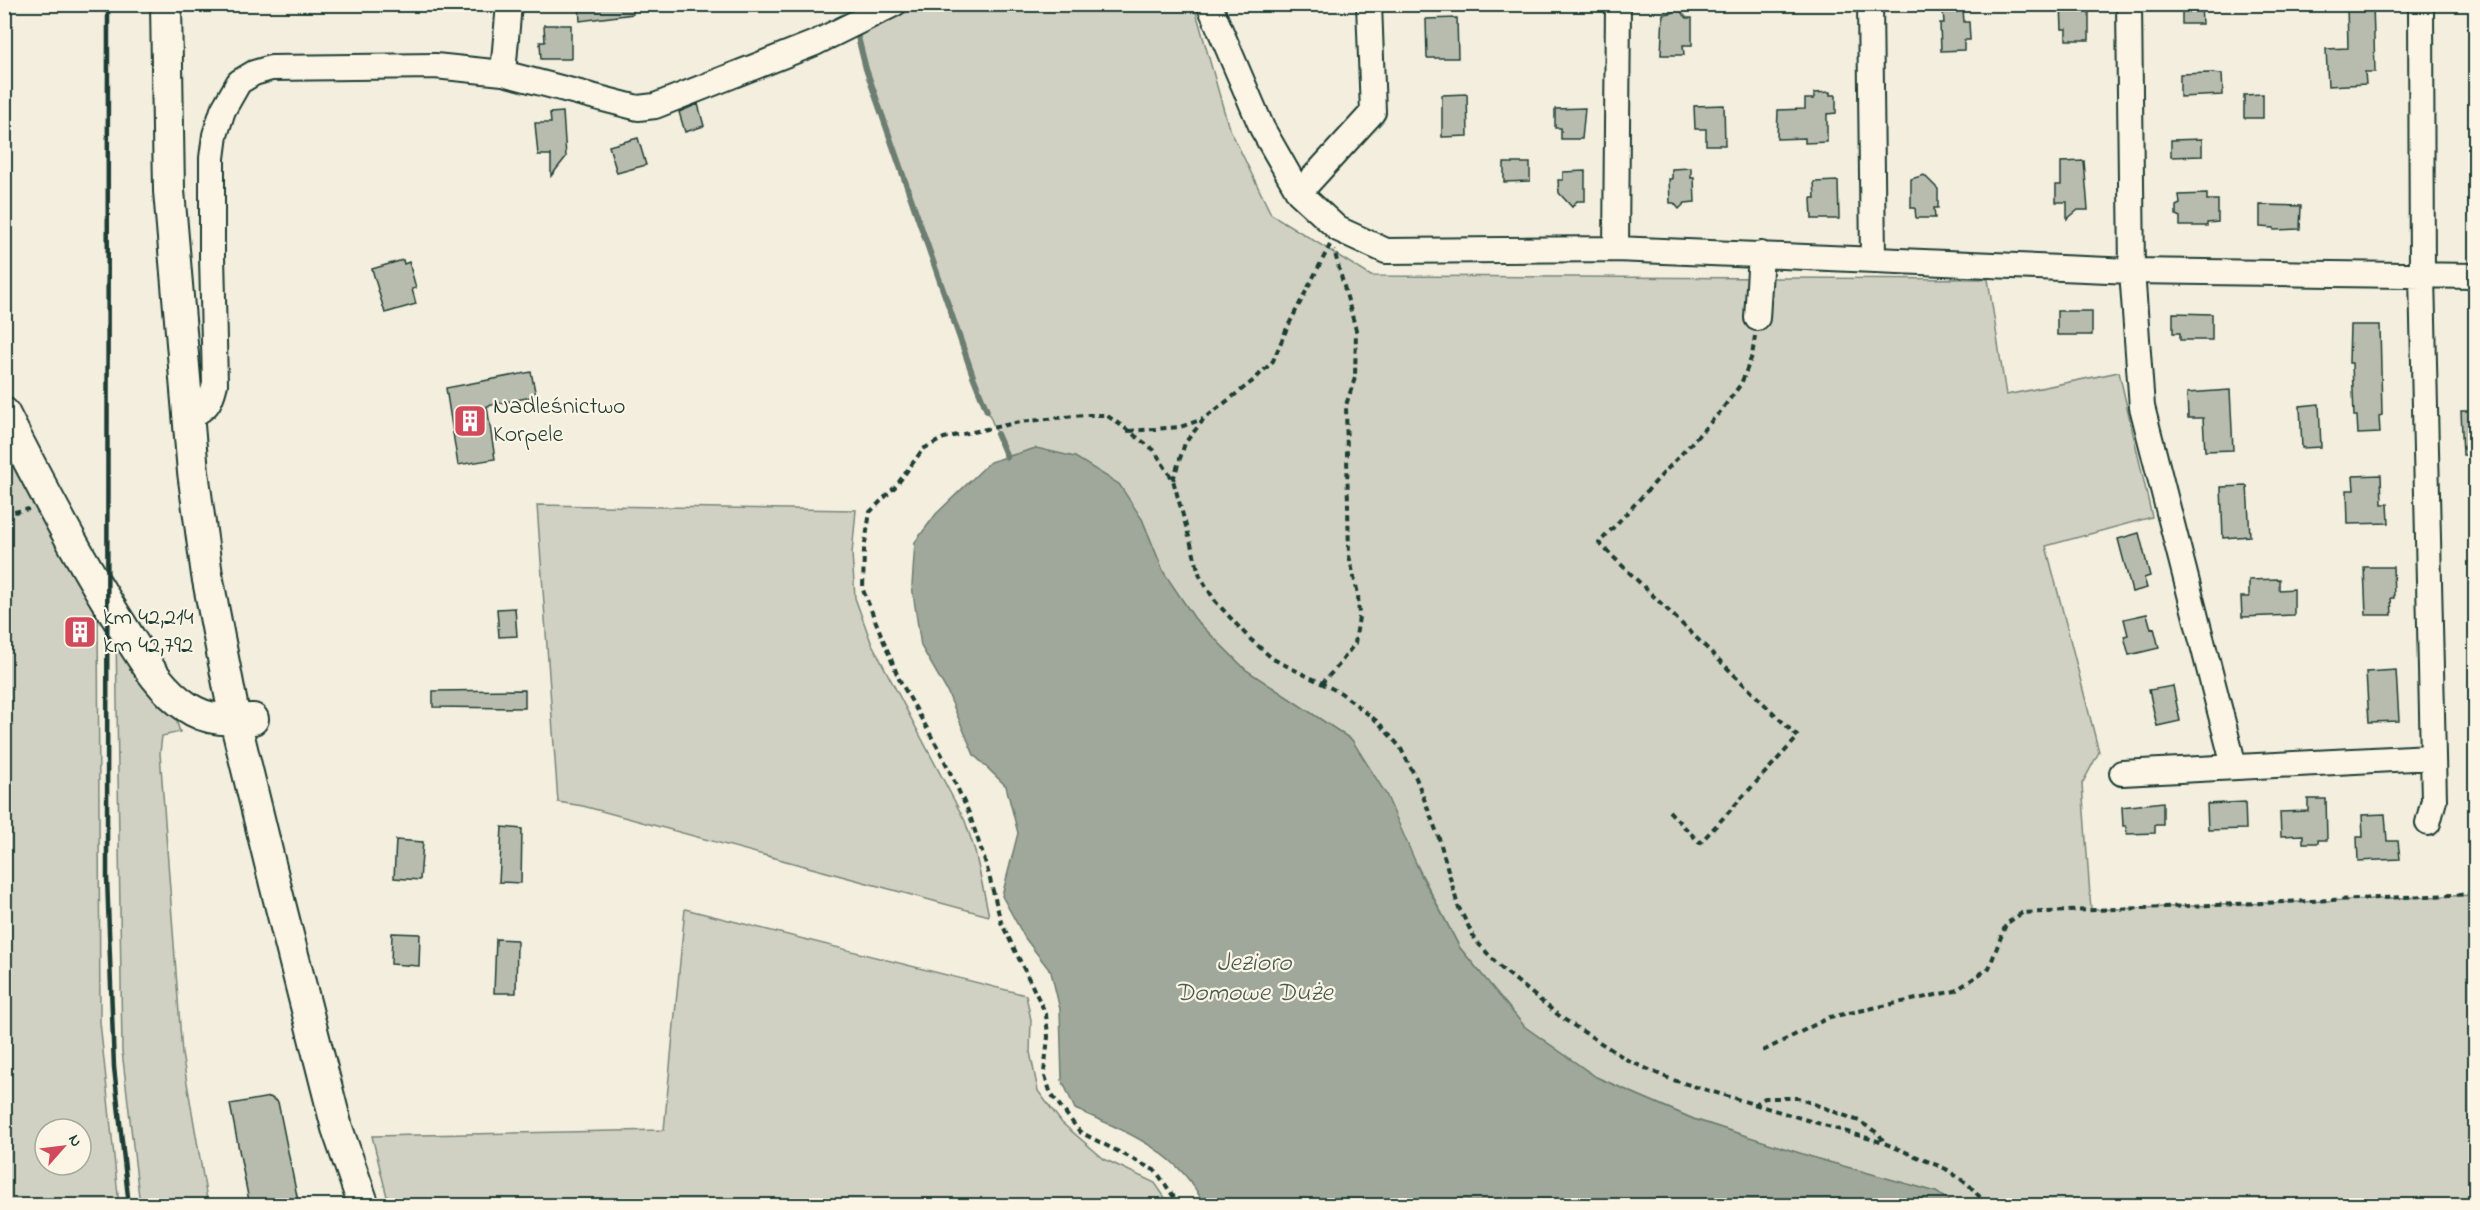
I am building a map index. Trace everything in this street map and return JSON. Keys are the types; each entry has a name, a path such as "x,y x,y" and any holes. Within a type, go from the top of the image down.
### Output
{"main road":[{"path":"166,4 169,191 188,418 245,720 278,824 351,1124 366,1206"},
{"path":"4,412 57,518 107,603 163,686 188,708 202,715 226,721 245,720"}],"street":[{"path":"503,74 509,4"},
{"path":"188,418 206,407 212,399 215,384 212,158 215,135 223,110 239,82 254,73 271,68 435,66 503,74 638,108 655,106 815,43 894,4"},
{"path":"1209,4 1262,128 1299,193 1338,229 1386,251 1616,249 2132,271 2475,276"},
{"path":"1299,193 1373,112 1369,4"},
{"path":"1616,249 1618,4"},
{"path":"1870,4 1873,259"},
{"path":"2129,4 2132,271 2142,406 2234,766"},
{"path":"2421,4 2422,276 2431,757 2434,800 2428,823"},
{"path":"1757,318 1761,254"},
{"path":"2122,773 2431,757"}],"path":[{"path":"1173,480 1185,443 1204,419 1254,380 1273,361 1287,328 1332,241 1356,330 1355,378 1346,405 1349,556 1358,594 1359,617 1355,643 1321,684"},
{"path":"1670,811 1700,843 1798,737 1599,543 1720,412 1741,384 1752,356 1757,318"},
{"path":"1180,1206 1156,1171 1080,1132 1051,1095 1044,1073 1048,1037 1046,1014 1001,922 986,864 969,813 942,755 900,679 864,590 864,550 870,512 896,486 923,449 945,438 1020,422 1084,415 1106,416 1129,431 1154,450 1173,480 1200,576 1215,601 1249,639 1272,659 1341,693 1369,715 1400,747 1416,778 1439,838 1458,906 1476,941 1501,968 1562,1018 1629,1061 1670,1079 1884,1143 1946,1169 1970,1185 1989,1206"},
{"path":"1129,431 1180,427 1204,419"},
{"path":"1763,1051 1830,1017 1955,992 1989,968 2006,924 2022,913 2475,894"},
{"path":"1754,1106 1765,1098 1798,1098 1859,1121 1879,1134 1884,1143"}],"shaded area":[{"path":"921,5 1194,5 1228,125 1271,214 1371,276 1988,279 2006,395 2119,372 2152,517 2046,546 2099,752 2082,784 2091,910 2475,895 2475,1205 1955,1205 1936,1192 1818,1159 1694,1119 1596,1077 1525,1027 1460,948 1352,740 1246,670 1195,619 1164,573 1142,519 1036,448 1007,457 973,376 866,69 858,35"},
{"path":"4,439 98,608 100,1022 119,1205 5,1205"},
{"path":"537,505 856,510 852,554 855,598 871,642 965,821 975,851 989,916 583,806 558,802"},
{"path":"116,632 174,713 180,732 162,736 160,753 182,1054 208,1205 140,1205 122,1051"},
{"path":"685,909 1026,995 1031,1020 1030,1052 1038,1091 1062,1123 1104,1159 1155,1183 1170,1205 389,1205 372,1136 664,1130"}],"water":[{"name":"Jezioro Domowe Duże","path":"1036,448 1075,457 1119,484 1142,519 1164,573 1195,619 1246,670 1352,740 1386,794 1421,875 1460,948 1525,1027 1596,1077 1693,1119 1818,1159 1936,1192 1955,1205 1204,1205 1194,1187 1181,1171 1150,1145 1075,1109 1062,1080 1060,1009 1051,972 1025,938 1002,896 1018,833 1006,786 974,755 947,691 921,646 912,586 915,542 936,514 990,462"}],"building":[{"path":"579,4 633,4 633,14 580,21"},
{"path":"2061,4 2089,4 2089,40 2066,40 2066,29 2062,29"},
{"path":"2182,4 2201,4 2202,24 2182,24"},
{"path":"2347,4 2373,4 2375,72 2365,72 2366,84 2328,86 2326,49 2348,48"},
{"path":"1677,8 1687,18 1692,18 1692,45 1683,45 1684,55 1661,55 1663,14 1672,13"},
{"path":"1963,9 1964,22 1969,22 1970,40 1964,40 1964,50 1941,51 1940,23 1944,23 1943,10"},
{"path":"1457,18 1458,58 1427,58 1426,19"},
{"path":"544,25 571,25 571,59 541,59 540,42 545,42"},
{"path":"2180,74 2222,74 2223,95 2180,97"},
{"path":"1830,92 1830,95 1836,95 1836,113 1827,114 1827,142 1805,143 1805,138 1777,139 1778,110 1805,109 1805,99 1814,99 1814,93"},
{"path":"1467,94 1468,136 1442,137 1442,95"},
{"path":"2263,94 2263,118 2244,118 2244,95"},
{"path":"698,104 704,126 685,132 679,112"},
{"path":"1724,105 1725,145 1706,145 1706,129 1695,129 1694,106"},
{"path":"1585,108 1582,139 1561,139 1561,128 1555,128 1555,109"},
{"path":"563,112 566,157 551,176 551,155 538,155 535,123 551,123 550,113"},
{"path":"638,138 646,165 617,173 609,146"},
{"path":"2202,139 2202,156 2171,157 2171,140"},
{"path":"2084,161 2088,210 2078,210 2067,219 2067,202 2056,202 2056,185 2061,185 2061,162"},
{"path":"1504,163 1530,163 1530,181 1504,182"},
{"path":"1691,168 1691,178 1694,178 1695,202 1685,203 1679,209 1674,203 1670,203 1669,179 1672,179 1672,169"},
{"path":"1585,171 1585,201 1577,201 1572,207 1559,193 1558,180 1563,180 1563,172"},
{"path":"1924,175 1938,189 1938,208 1934,208 1935,218 1916,218 1915,208 1911,208 1911,179"},
{"path":"1838,181 1839,219 1812,219 1811,198 1815,198 1814,182"},
{"path":"2207,194 2207,200 2218,200 2218,222 2207,223 2207,226 2180,226 2180,217 2176,215 2176,206 2180,204 2179,195"},
{"path":"2260,205 2301,206 2300,229 2274,230 2274,228 2260,227"},
{"path":"403,260 404,264 409,262 416,288 412,289 416,304 385,313 372,269"},
{"path":"2057,311 2092,311 2092,335 2057,335"},
{"path":"2173,313 2212,314 2212,340 2180,340 2180,333 2173,333"},
{"path":"2350,325 2380,325 2382,415 2379,416 2380,433 2358,434 2357,416 2354,416 2352,363 2349,363"},
{"name":"Nadleśnictwo Korpele","path":"531,372 536,396 487,406 495,459 458,465 446,388"},
{"path":"2230,390 2233,450 2205,451 2203,418 2188,418 2187,393"},
{"path":"2319,404 2321,447 2302,448 2300,406"},
{"path":"2461,411 2475,411 2475,455 2463,455"},
{"path":"2381,475 2382,504 2388,504 2389,523 2348,524 2347,490 2354,490 2353,476"},
{"path":"2247,486 2250,536 2223,538 2221,487"},
{"path":"2139,533 2150,576 2144,578 2147,588 2132,592 2118,539"},
{"path":"2364,567 2393,567 2392,615 2366,615"},
{"path":"2279,579 2279,590 2294,589 2294,615 2242,617 2241,597 2249,597 2249,580"},
{"path":"515,608 517,636 499,637 497,609"},
{"path":"2147,614 2151,629 2154,628 2159,648 2129,655 2124,636 2128,635 2124,619"},
{"path":"2396,670 2399,721 2369,722 2366,672"},
{"path":"2173,686 2180,721 2157,726 2149,690"},
{"path":"525,690 525,708 433,707 433,691"},
{"path":"2308,799 2326,799 2327,840 2318,840 2318,843 2303,843 2303,835 2281,836 2280,812 2308,811"},
{"path":"2163,802 2163,825 2155,825 2155,833 2127,834 2126,826 2123,826 2122,807"},
{"path":"2245,802 2246,829 2208,830 2207,804"},
{"path":"2385,814 2387,841 2398,841 2400,859 2358,861 2357,837 2363,837 2362,815"},
{"path":"502,827 522,829 521,883 499,882"},
{"path":"396,840 423,842 420,880 394,878"},
{"path":"392,933 420,934 419,966 391,964"},
{"path":"496,939 517,940 516,993 494,993"},
{"path":"270,1097 278,1102 299,1206 250,1206 230,1104"}],"waterway":[{"path":"851,4 853,14"},
{"path":"856,29 866,69 987,411"},
{"path":"997,434 1007,457"}],"railway":[{"path":"108,4 107,877 114,1067 129,1206"}],"place":[{"name":"Nadleśnictwo Korpele","path":"470,421"},
{"name":"km 42,214 km 42,792","path":"80,632"}]}
